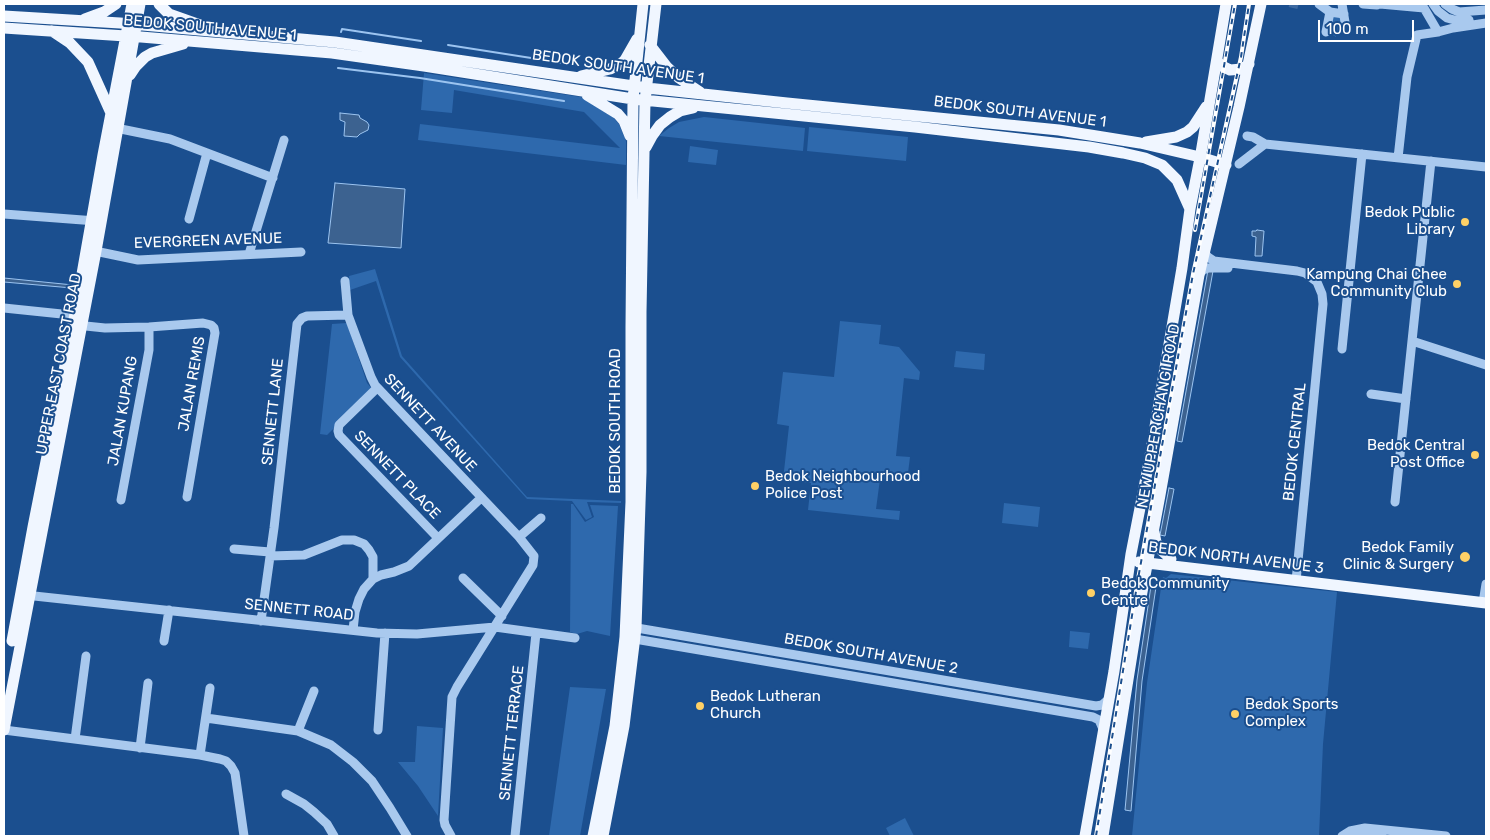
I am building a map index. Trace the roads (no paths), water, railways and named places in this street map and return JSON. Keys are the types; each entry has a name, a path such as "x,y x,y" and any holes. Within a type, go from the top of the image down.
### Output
{"main road":[{"path":"81,20 104,12 116,4"},
{"name":"UPPER EAST COAST ROAD","path":"132,4 133,24"},
{"name":"UPPER EAST COAST ROAD","path":"4,690 92,250 113,128 126,82 133,24 140,4"},
{"path":"158,4 169,14 192,23 238,34"},
{"name":"BEDOK SOUTH ROAD","path":"603,836 624,726 630,633 635,528 632,140 634,86 643,4"},
{"name":"BEDOK SOUTH ROAD","path":"635,528 641,472 646,88 656,4"},
{"name":"NEW UPPER CHANGI ROAD","path":"1086,836 1131,557 1149,462 1190,209 1226,4"},
{"name":"NEW UPPER CHANGI ROAD","path":"1103,836 1142,587 1154,530 1198,275 1226,165 1261,4"},
{"name":"BEDOK SOUTH AVENUE 1","path":"4,16 133,24 335,42 646,88 1025,125 1140,143 1226,165"},
{"name":"BEDOK SOUTH AVENUE 1","path":"4,28 51,30 332,53 633,100 1023,139 1123,153 1145,158 1162,165 1177,180 1190,209"},
{"path":"51,30 70,43 88,62 111,113"},
{"path":"575,78 610,69 622,63 639,36"},
{"name":"UPPER EAST COAST ROAD","path":"113,128 111,113 131,37"},
{"path":"126,82 136,66 146,57 161,50 190,42"},
{"path":"650,45 678,78 703,94"},
{"path":"1217,60 1220,65 1230,70 1242,69 1249,64"},
{"path":"581,92 618,114 624,121 632,140"},
{"path":"1140,143 1176,137 1186,132 1193,127 1203,114 1211,97"},
{"path":"644,151 660,125 670,117 680,111 705,106"},
{"path":"1142,587 1154,573 1170,562 1159,547 1154,530"},
{"name":"BEDOK NORTH AVENUE 3","path":"1131,557 1296,577 1485,596"},
{"name":"UPPER EAST COAST ROAD","path":"4,730 24,595"},
{"name":"BEDOK SOUTH ROAD","path":"593,836 615,726 630,633"}],"street":[{"path":"1327,7 1344,18 1342,4"},
{"path":"1360,6 1379,4 1424,8 1438,32"},
{"path":"1433,4 1441,14 1454,20 1460,21 1486,17"},
{"path":"1445,4 1459,12 1486,10"},
{"path":"1326,32 1327,7"},
{"path":"1398,158 1407,77 1417,34 1486,24"},
{"path":"113,128 170,139 273,178"},
{"path":"1247,136 1253,137 1265,144 1486,167"},
{"path":"249,254 284,140"},
{"path":"1239,164 1265,144"},
{"path":"189,219 206,153"},
{"path":"1342,348 1362,154"},
{"path":"1395,502 1431,161"},
{"path":"4,214 96,221"},
{"name":"EVERGREEN AVENUE","path":"92,250 138,260 301,252"},
{"name":"BEDOK CENTRAL","path":"1204,252 1210,259 1215,261 1305,273 1320,287 1323,296 1296,577"},
{"name":"BEDOK CENTRAL","path":"1198,275 1203,270 1211,267 1273,270 1300,274 1310,279 1316,286 1321,296 1322,307"},
{"name":"SENNETT AVENUE","path":"346,281 348,315 371,377 377,388 533,553 533,565 452,697 444,820 451,836"},
{"name":"JALAN REMIS","path":"4,308 78,320 105,328 203,323 213,326 215,331 187,497"},
{"name":"SENNETT LANE","path":"261,621 297,324 302,318 307,316 348,315"},
{"name":"JALAN KUPANG","path":"121,500 149,350 149,327"},
{"path":"1412,341 1486,365"},
{"name":"SENNETT PLACE","path":"377,388 339,425 339,434 438,538"},
{"path":"1372,394 1406,399"},
{"name":"SENNETT PLACE","path":"373,579 409,566 481,498"},
{"path":"519,538 540,518"},
{"path":"234,549 270,554 304,555 342,540 354,540 364,544 373,557 373,579 364,589 360,599 355,612 353,630"},
{"path":"463,578 502,616"},
{"name":"SENNETT ROAD","path":"24,595 385,633 417,634 494,627 575,638"},
{"path":"164,641 169,610"},
{"path":"378,730 385,633"},
{"name":"SENNETT TERRACE","path":"515,836 536,633"},
{"name":"BEDOK SOUTH AVENUE 2","path":"630,633 1096,706 1102,705 1109,698"},
{"name":"BEDOK SOUTH AVENUE 2","path":"630,633 1093,717 1099,720 1103,729"},
{"path":"75,739 86,656"},
{"path":"140,748 148,683"},
{"path":"200,755 210,688"},
{"path":"298,731 314,691"},
{"path":"206,718 298,731 331,745 353,762 372,781 407,836"},
{"path":"4,730 220,759 231,766 235,773 244,836"},
{"path":"286,794 314,812 327,824 334,836"},
{"path":"1342,836 1350,831 1365,828 1446,836"},
{"path":"1356,836 1382,836"}],"waterway":[{"path":"341,32 342,29 421,41"},
{"path":"448,45 576,65"},
{"path":"338,68 420,78 564,101"}],"tunnel":[{"path":"1293,8 1294,4"}],"railway":[{"path":"1195,230 1235,4"},
{"path":"1096,836 1138,579 1193,274 1241,57 1249,4"}],"place":[{"name":"Bedok Public Library","path":"1465,222"},
{"name":"Kampung Chai Chee Community Club","path":"1457,284"},
{"name":"Bedok Central Post Office","path":"1475,455"},
{"name":"Bedok Neighbourhood Police Post","path":"755,486"},
{"name":"Bedok Family Clinic & Surgery","path":"1465,557"},
{"name":"Bedok Community Centre","path":"1091,593"},
{"name":"Bedok Lutheran Church","path":"700,706"},
{"name":"Bedok Sports Complex","path":"1235,714"}]}
